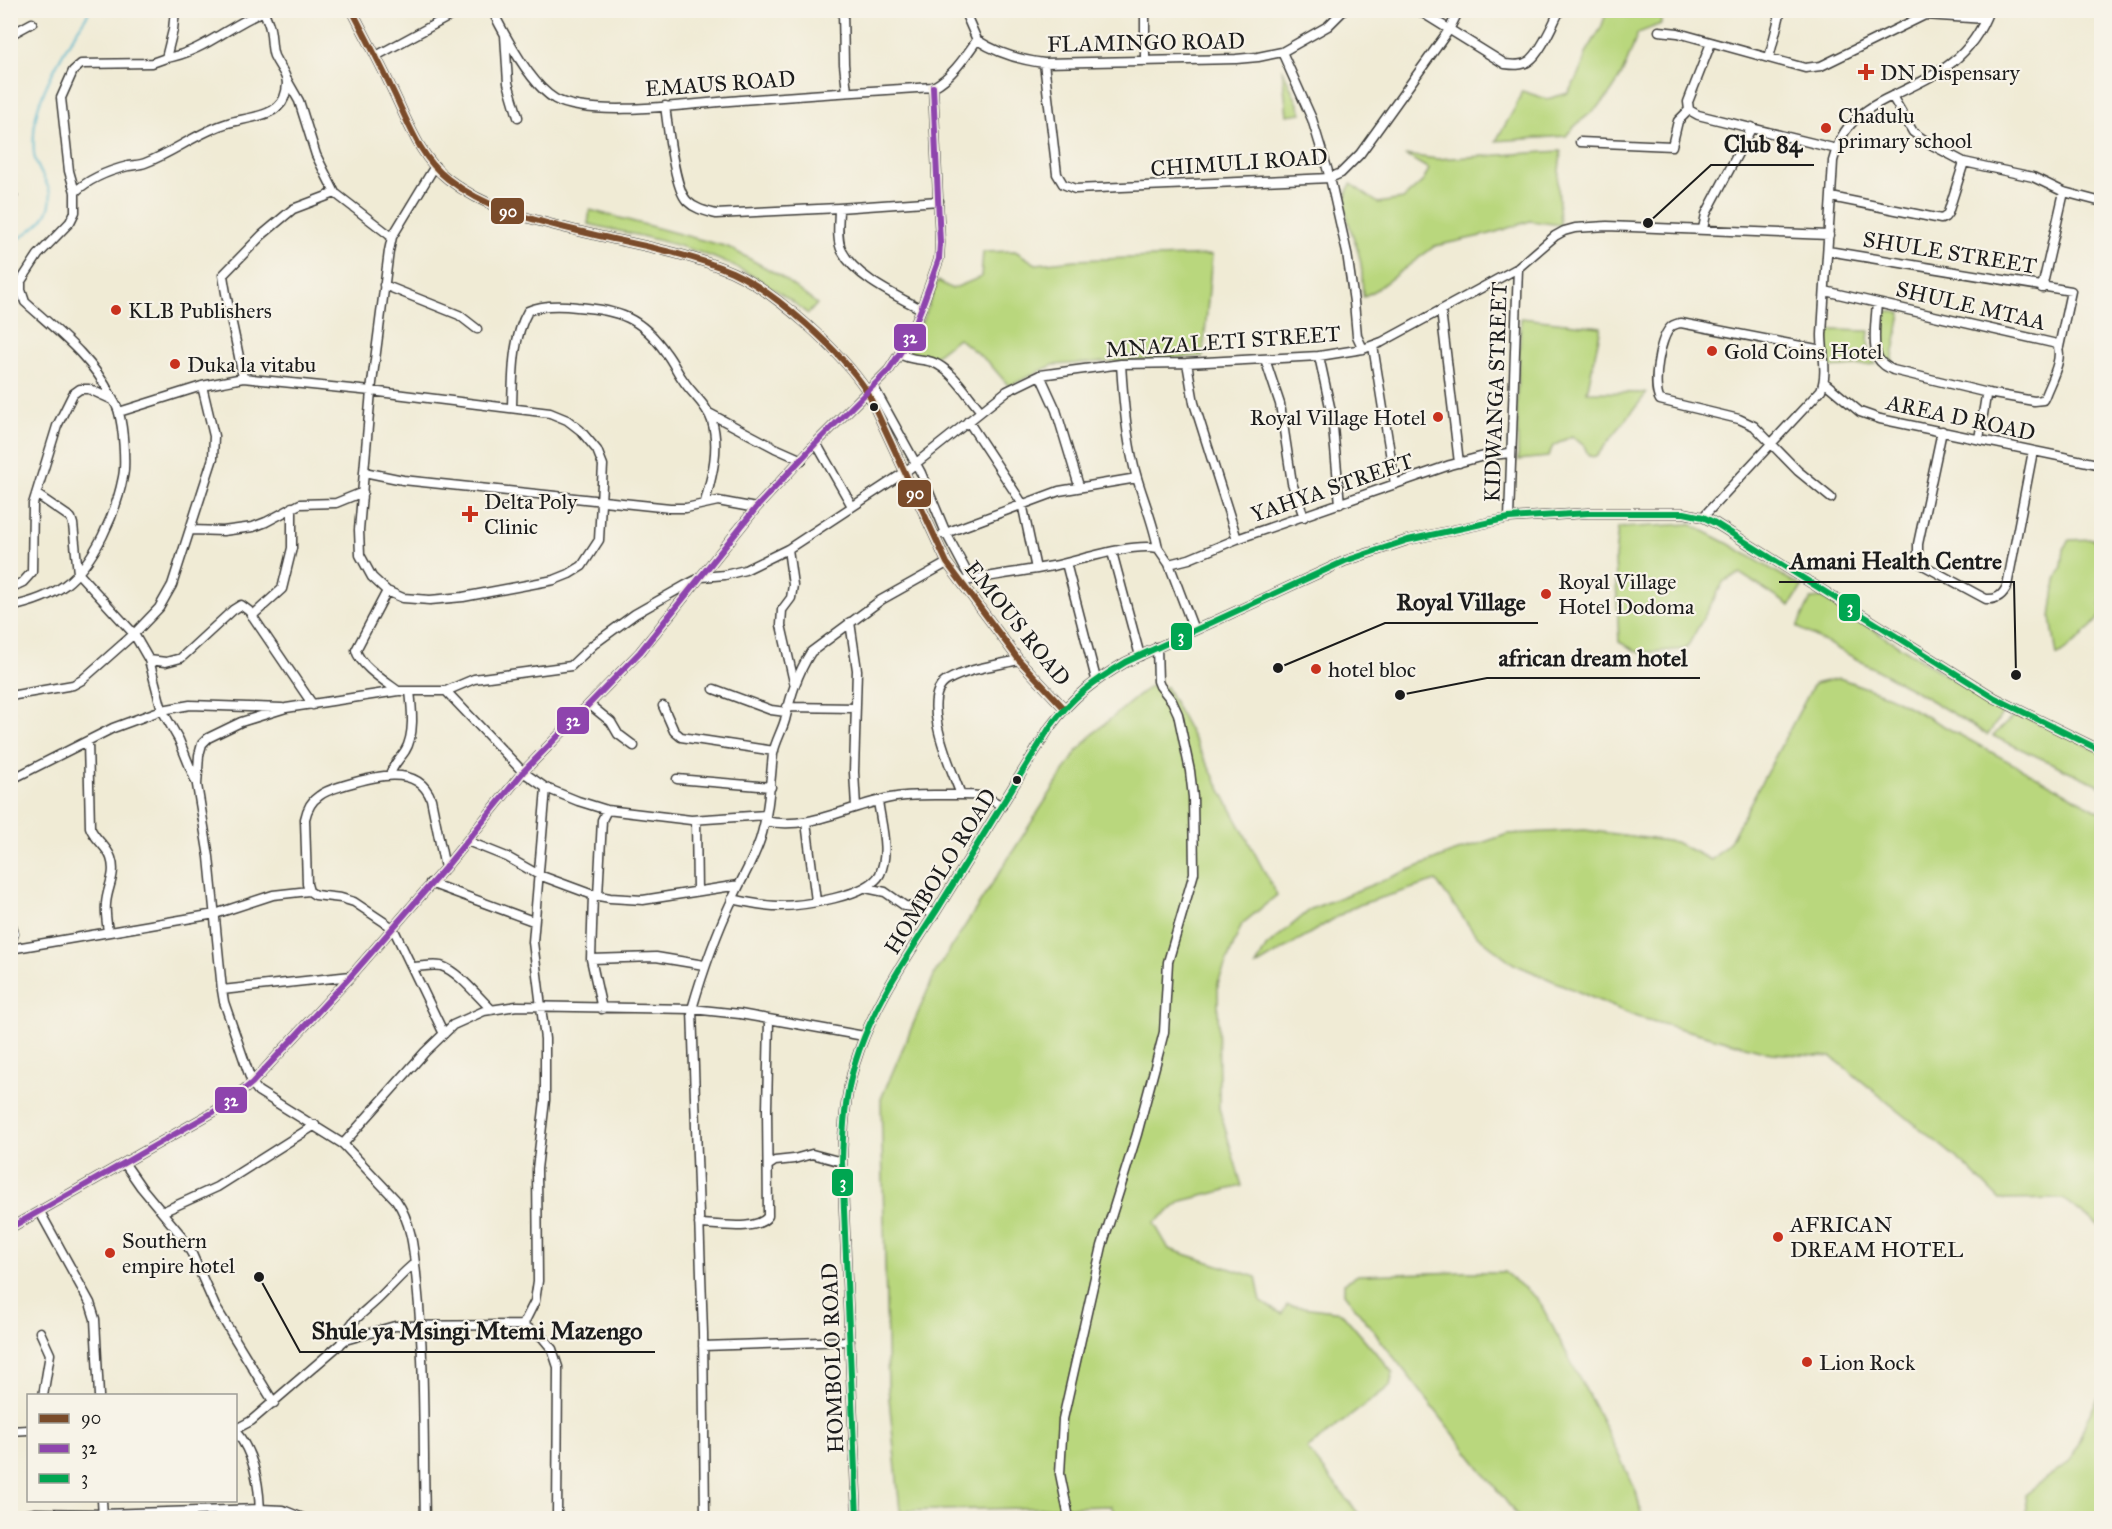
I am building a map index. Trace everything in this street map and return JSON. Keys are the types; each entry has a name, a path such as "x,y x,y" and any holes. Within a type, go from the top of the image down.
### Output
{"street":[{"path":"166,58 175,10"},
{"name":"EMOUS ROAD","path":"352,10 423,152 447,179 485,202 529,219 702,261 733,273 766,293 807,325 870,389 905,472 948,563 1019,660 1064,708"},
{"path":"376,56 461,10"},
{"name":"EMAUS ROAD","path":"492,10 505,35 540,87 553,98 564,103 598,109 933,87"},
{"path":"843,10 844,72 847,92"},
{"path":"10,1228 224,1106 252,1083 393,928 523,772 640,652 702,578 756,508 816,443 889,370 909,339 939,259 939,201 933,87 961,63 977,40 964,10"},
{"path":"1145,10 1145,60"},
{"name":"FLAMINGO ROAD","path":"977,40 992,49 1029,61 1044,63 1236,59 1282,52 1328,26 1344,10"},
{"path":"1418,10 1505,64 1519,65 1532,59 1560,10"},
{"name":"CHIMULI ROAD","path":"1044,63 1057,174 1063,184 1075,189 1330,178 1341,172 1360,154 1449,30 1459,10"},
{"path":"1769,58 1781,10"},
{"path":"10,607 44,597 64,586 78,573 89,560 110,519 123,476 119,412 98,372 25,302 21,290 21,281 38,255 74,217 75,192 69,171 61,98 73,70 85,63 152,63 189,51 265,11 270,27 273,54 282,66 299,101 316,155 335,193 392,237"},
{"path":"1659,30 1678,33 1804,68 1821,66 1925,13 1987,15 1973,41 1954,62 1926,80 1871,106 1851,124 1839,142 1833,161 1822,350 1824,382 1821,390 1703,517"},
{"path":"10,35 32,23"},
{"path":"505,35 508,83 518,117"},
{"path":"1689,110 1688,102 1711,43"},
{"path":"1282,52 1312,119 1330,178 1347,253 1357,336 1363,349"},
{"path":"75,192 85,182 104,174 144,164 225,124 271,111 283,101 287,79"},
{"path":"1892,96 1913,132 1964,162 2033,177 2064,192 2102,202"},
{"path":"665,106 679,187 685,199 696,209 716,214 939,201"},
{"path":"1689,110 1698,115 1837,149"},
{"path":"1580,142 1672,146 1678,121 1689,110"},
{"path":"1703,229 1706,214 1752,127"},
{"path":"1831,197 1941,219 1948,213 1964,162"},
{"path":"119,412 202,386 243,378 370,391 512,407 550,413 567,420 592,441 603,465 600,540 582,566 554,580 463,597 403,598 387,591 372,577 360,555 359,530 370,391 392,237 435,166"},
{"path":"10,189 13,196 10,204"},
{"name":"SHULE STREET","path":"1828,250 2043,288 2064,192"},
{"path":"243,378 223,275 262,235 293,209 335,193"},
{"path":"839,208 842,252 872,282 921,309"},
{"name":"MNAZALETI STREET","path":"702,578 745,570 788,549 905,472 980,410 1007,391 1040,375 1121,364 1319,356 1363,349 1518,268 1555,236 1575,228 1607,226 1829,235"},
{"name":"KIDWANGA STREET","path":"1509,518 1518,268"},
{"path":"384,285 459,315 477,329"},
{"path":"2043,288 2071,291 2059,347"},
{"name":"SHULE MTAA","path":"1825,291 2054,342 2059,347 2058,358 2043,400 2034,401 1988,393"},
{"path":"1877,303 1875,349 1881,363 1893,370 1988,393 1979,439"},
{"path":"512,407 513,367 522,322 528,311 535,308 563,306 596,308 621,313 639,323 652,334 709,413 715,433 715,453 713,473 705,502"},
{"path":"1441,310 1459,463"},
{"path":"1822,350 1681,323 1672,326 1666,334 1659,358 1656,388 1660,400 1739,419 1754,426 1798,471 1831,498"},
{"path":"1372,346 1395,484"},
{"path":"900,354 908,359 931,361 944,368 980,410"},
{"path":"1319,356 1332,416 1340,504"},
{"path":"1265,358 1283,416 1292,483 1304,517"},
{"path":"1187,363 1194,403 1237,540"},
{"path":"1121,364 1123,400 1137,478 1151,514 1158,548 1169,564 1194,630"},
{"path":"1040,375 1056,410 1079,486"},
{"name":"AREA D ROAD","path":"1824,382 1860,412 1880,419 2102,465"},
{"path":"10,696 73,685 82,680 134,634 159,608 172,585 210,472 214,436 202,386"},
{"path":"10,588 23,582 32,572 32,512 36,494 57,426 73,394 80,389 89,389 113,400"},
{"path":"870,389 916,463 946,533 971,580"},
{"path":"709,413 802,460"},
{"path":"968,421 1022,503 1036,569"},
{"path":"1942,431 1918,544 1918,558 1926,568 1986,599 1993,600 1999,597 2007,586 2033,451"},
{"path":"816,443 852,506"},
{"name":"YAHYA STREET","path":"1169,564 1189,559 1237,540 1459,463 1484,456 1510,453"},
{"path":"364,472 403,480 678,509 705,502 728,502 756,508"},
{"path":"935,538 1022,503 1059,491 1137,478"},
{"path":"191,530 223,531 254,527 304,503 333,504 363,492"},
{"path":"36,494 71,518 78,573 134,634 149,660 162,710 179,740 197,785 209,857 224,1002 252,1083 258,1091 343,1144 402,1208 408,1225 415,1263 421,1325 425,1518"},
{"path":"252,616 282,589 292,548 292,507"},
{"name":"HOMBOLO ROAD","path":"857,1518 842,1162 848,1087 864,1036 889,986 1064,708 1096,679 1157,647 1345,561 1408,540 1509,518 1588,513 1684,513 1703,517 1715,523 1995,698 2102,751"},
{"path":"961,582 1036,569 1112,552 1148,547 1158,548"},
{"path":"788,549 793,585 791,598 782,610 781,625 794,683"},
{"path":"1112,552 1140,656"},
{"path":"705,1518 703,1346 692,1009 704,965 732,899 751,865 766,818 774,752 794,683 811,652 881,600 948,563"},
{"path":"1066,563 1096,679"},
{"path":"10,780 113,728 162,710 190,705 286,708 398,691 446,691 474,679 571,666 594,644 635,614 702,578"},
{"path":"387,591 356,650 359,658 398,691"},
{"path":"149,660 166,662 181,658 238,606 245,607 313,705"},
{"path":"850,622 857,670 854,772 856,807"},
{"path":"1069,1518 1060,1474 1063,1419 1101,1246 1137,1134 1159,1053 1164,1032 1168,962 1194,873 1193,797 1190,771 1178,714 1158,681 1157,647"},
{"path":"961,795 937,726 936,692 947,680 1019,660"},
{"path":"377,675 377,694"},
{"path":"714,689 771,710 856,708"},
{"path":"390,775 393,764 404,753 407,746 412,709 410,691"},
{"path":"446,691 523,772 546,788 607,810 696,820 766,818 784,824 806,822 898,796 976,794 990,798 1002,806"},
{"path":"590,705 611,722 618,734 634,746"},
{"path":"663,706 674,731 681,737 774,752"},
{"path":"197,785 199,755 202,744 208,738 241,722 286,708"},
{"path":"88,741 90,827 108,851 114,874 106,903 108,932"},
{"path":"444,1034 393,928 354,902 315,895 309,891 305,819 310,805 319,796 332,789 367,778 390,775 406,777 419,782 429,792 445,868"},
{"path":"677,778 771,787"},
{"path":"523,1325 535,1301 538,1281 537,1169 545,1100 545,1039 532,942 546,788"},
{"path":"732,899 777,906 851,894 866,888 878,876 884,859 878,801"},
{"path":"602,1009 591,959 602,820 607,810"},
{"path":"696,820 697,891"},
{"path":"806,822 816,901"},
{"path":"467,841 507,857 539,874 596,895 618,900 643,900 739,885"},
{"path":"430,883 533,921"},
{"path":"866,888 885,892 905,906 921,908 934,914"},
{"path":"10,949 215,914 273,896 309,891"},
{"path":"10,918 14,934 10,944"},
{"path":"591,959 656,957 704,965"},
{"path":"412,967 446,968 492,1010"},
{"path":"222,990 351,976"},
{"path":"343,1144 425,1052 453,1025 484,1011 517,1006 692,1009 740,1014 864,1036"},
{"path":"699,1224 744,1226 765,1221 768,1216 769,1020"},
{"path":"162,1212 217,1187 315,1125"},
{"path":"769,1165 775,1161 794,1160 812,1154 842,1162"},
{"path":"125,1164 180,1234 192,1254 215,1306 274,1403"},
{"path":"39,1212 90,1304 95,1319 99,1394"},
{"path":"340,1345 346,1329 354,1319 379,1299 399,1276 415,1263"},
{"path":"237,1430 274,1403 345,1340 395,1326 523,1325 542,1337 552,1349 558,1367 557,1518"},
{"path":"40,1332 50,1354 43,1394"},
{"path":"703,1346 850,1341"},
{"path":"10,1431 27,1430"},
{"path":"237,1432 252,1460 260,1518"},
{"path":"10,1517 35,1513 103,1516 260,1509 283,1510 303,1518"}],"green space":[{"path":"1607,11 1660,11 1661,24 1638,33 1623,71 1608,96 1566,136 1496,141 1522,91 1547,99 1568,93 1580,73 1586,53 1601,28"},
{"path":"1282,68 1302,113 1287,115"},
{"path":"1561,151 1558,182 1560,225 1530,221 1490,234 1435,246 1363,297 1361,264 1348,221 1345,202 1351,184 1378,203 1403,199 1423,181 1429,169 1405,155 1437,159"},
{"path":"590,210 728,247 777,274 817,304 808,314 756,277 730,264 677,245 588,224"},
{"path":"1015,251 1036,264 1076,260 1212,255 1203,356 1053,365 1009,386 989,363 958,338 931,359 909,354 938,281 952,289 981,277 983,252"},
{"path":"1886,311 1901,313 1892,363 1879,349"},
{"path":"1521,318 1601,327 1587,392 1647,393 1596,457 1589,456 1584,446 1572,436 1553,446 1548,457 1518,460 1517,391"},
{"path":"1831,330 1869,331 1869,348 1876,364 1828,368 1826,340"},
{"path":"1690,524 1802,587 1790,606 1741,574 1724,581 1686,649 1640,653 1619,642 1615,558 1618,528"},
{"path":"2094,539 2101,551 2101,616 2079,640 2057,656 2051,618 2056,580 2062,566 2064,549 2070,540"},
{"path":"1822,598 2004,711 1988,735 1912,689 1797,627 1811,599"},
{"path":"1839,678 1889,696 2101,812 2101,1227 2063,1199 2000,1200 1965,1165 1832,1057 1771,1053 1637,1017 1514,964 1475,934 1436,881 1355,906 1256,966 1266,947 1311,909 1452,853 1508,834 1585,830 1675,842 1711,860 1729,843 1814,684"},
{"path":"1150,686 1166,687 1277,895 1242,924 1218,983 1219,1108 1242,1186 1182,1201 1154,1223 1169,1249 1256,1277 1261,1302 1282,1314 1287,1305 1341,1312 1393,1373 1390,1386 1307,1449 1362,1518 1117,1518 1111,1506 900,1511 888,1387 881,1099 936,971 1078,750 1095,732"},
{"path":"2017,713 2101,752 2101,786 1993,736"},
{"path":"1504,1272 1538,1299 1636,1491 1642,1518 1519,1518 1344,1293 1344,1283 1358,1275"},
{"path":"2101,1393 2101,1518 2027,1518 2025,1495 2072,1459 2086,1421"}],"waterway":[{"path":"10,245 43,219 51,202 48,188 34,155 35,122 42,95 64,51 88,14 88,10"}],"transit line":[{"name":"90","path":"352,10 421,149 448,179 494,206 527,218 676,253 732,272 750,281 787,308 824,341 841,358 867,391 947,563 1019,660 1064,708"},
{"name":"32","path":"10,1228 224,1106 252,1083 351,976 445,868 523,772 640,652 756,508 816,443 889,370 909,339 939,259 933,87"},
{"name":"3","path":"857,1518 842,1162 845,1112 855,1063 880,1003 902,965 1050,727 1076,698 1114,669 1345,561 1408,540 1509,518 1588,513 1684,513 1703,517 1715,523 1995,698 2102,751"}],"place":[{"name":"DN Dispensary","path":"1866,72"},
{"name":"Chadulu primary school","path":"1826,128"},
{"name":"Club 84","path":"1648,223"},
{"name":"KLB Publishers","path":"116,310"},
{"name":"Gold Coins Hotel","path":"1712,351"},
{"name":"Duka la vitabu","path":"175,364"},
{"name":"Royal Village Hotel","path":"1438,417"},
{"name":"Delta Poly Clinic","path":"470,514"},
{"name":"Royal Village Hotel Dodoma","path":"1546,594"},
{"name":"Royal Village","path":"1278,668"},
{"name":"hotel bloc","path":"1316,669"},
{"name":"Amani Health Centre","path":"2016,675"},
{"name":"african dream hotel","path":"1400,695"},
{"name":"AFRICAN DREAM HOTEL","path":"1778,1237"},
{"name":"Southern empire hotel","path":"110,1253"},
{"name":"Shule ya Msingi Mtemi Mazengo","path":"259,1277"},
{"name":"Lion Rock","path":"1807,1362"}]}
